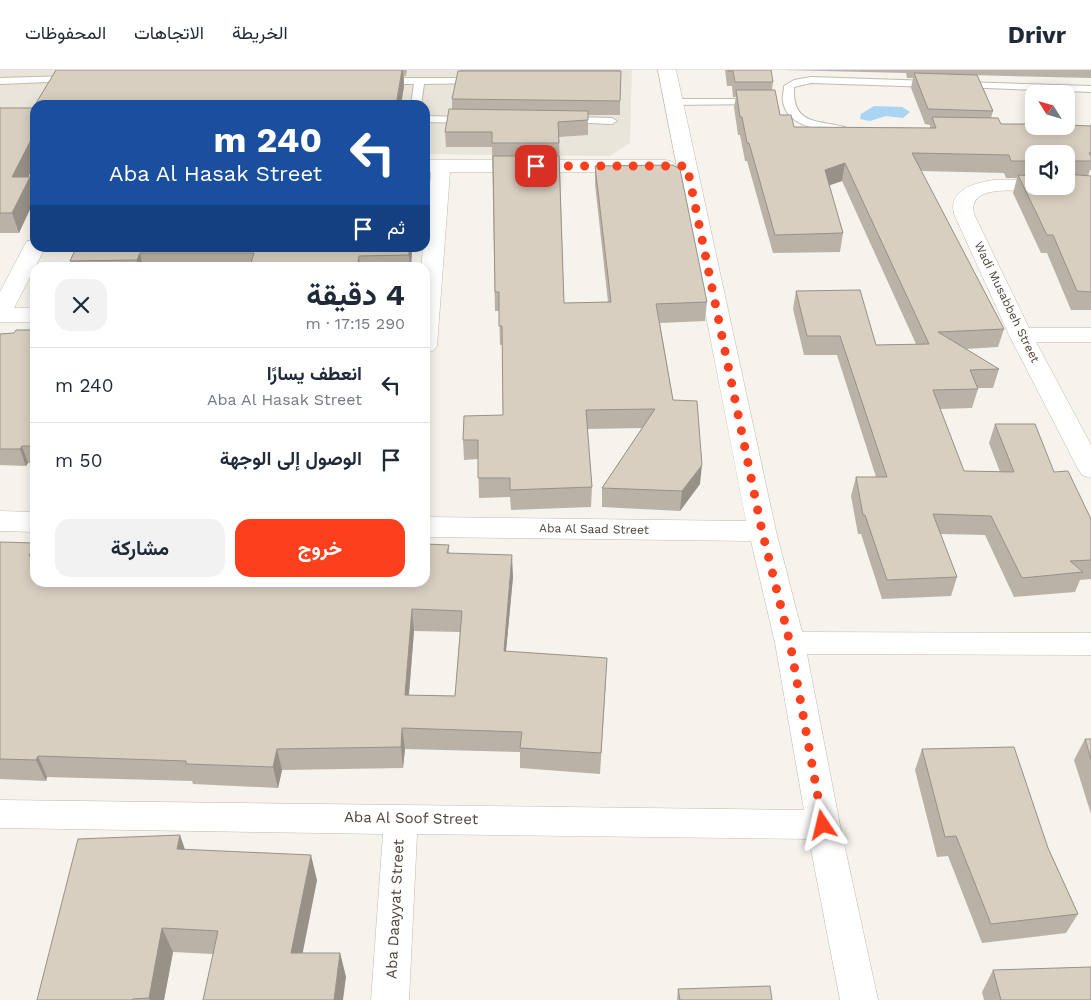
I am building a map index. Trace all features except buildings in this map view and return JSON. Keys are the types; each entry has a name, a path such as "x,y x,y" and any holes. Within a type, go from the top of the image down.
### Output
{"street":[{"path":"667,70 762,531 790,643 823,825 859,1000"},
{"path":"430,232 433,166 687,166"},
{"name":"Wadi Musabbeh Street","path":"1025,186 984,187 969,193 963,202 964,214 1022,335 1091,469"},
{"path":"30,315 0,315 32,252"},
{"path":"1022,335 1091,335"},
{"path":"0,521 30,522"},
{"name":"Aba Al Saad Street","path":"430,527 762,531"},
{"path":"790,643 1091,644"},
{"name":"Aba Al Soof Street","path":"0,814 823,825"},
{"name":"Aba Daayyat Street","path":"390,1000 401,818"}],"lane":[{"path":"0,80 85,79"},
{"path":"856,129 821,127 796,117 784,102 789,86 804,80 1091,89"},
{"path":"370,81 488,81"},
{"path":"417,100 419,81"},
{"path":"673,102 761,102"},
{"path":"430,119 474,120"},
{"path":"553,120 612,121"}],"shaded area":[{"path":"0,70 632,70 630,143 610,156 430,154 430,100 30,100 30,151 0,150"}],"water":[{"path":"874,106 902,107 910,112 903,118 886,116 870,121 860,119 861,114"}],"route":[{"path":"536,166 687,166 762,531 790,643 823,825"}]}
